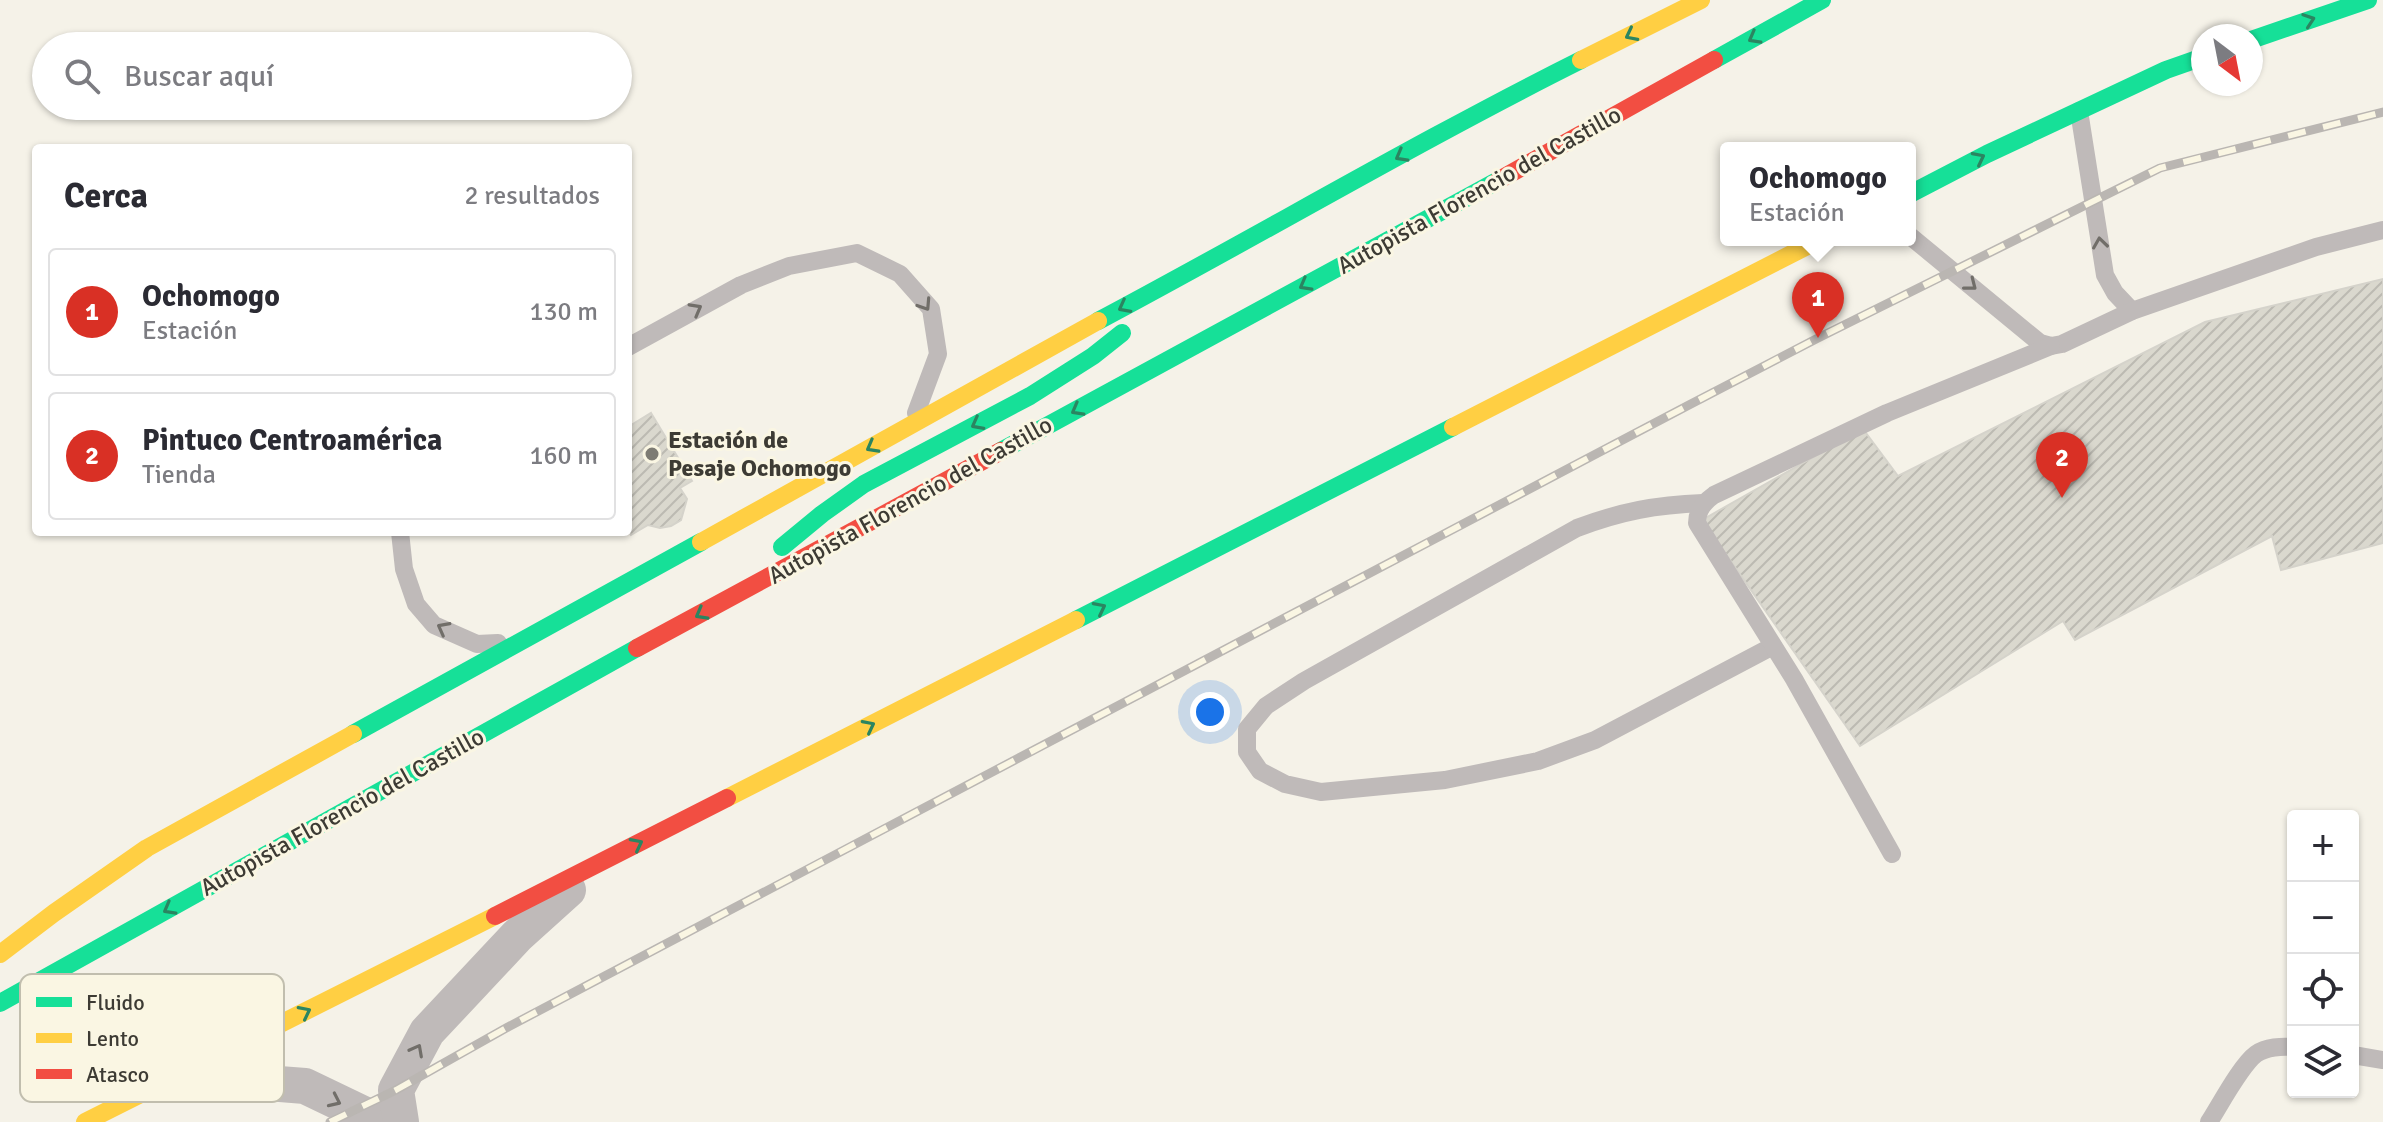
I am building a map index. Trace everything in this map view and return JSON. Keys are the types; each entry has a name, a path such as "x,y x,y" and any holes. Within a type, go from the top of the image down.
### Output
{"highway":[{"path":"0,954 147,848 1497,102 1701,0"},
{"name":"Autopista Florencio del Castillo","path":"52,974 555,693 1525,166 1822,0"},
{"path":"2263,36 2368,0"},
{"path":"1916,191 2079,111 2191,61"},
{"path":"284,1022 1807,246"},
{"path":"743,591 783,546 824,512 862,486 1045,388 1103,349 1200,267"},
{"name":"Autopista Florencio del Castillo","path":"0,1003 20,992"},
{"path":"85,1122 125,1102"}],"street":[{"path":"401,1122 396,1090 427,1032 517,936 595,866"},
{"path":"284,1084 305,1086 380,1122"}],"lane":[{"path":"2079,111 2105,275 2115,293 2132,311"},
{"path":"1773,646 1595,740 1538,761 1445,780 1321,792 1285,784 1260,771 1247,752 1247,729 1266,706 1304,681 1577,528 1617,513 1665,505 1703,503 1887,413 2087,333 2132,311 2316,247 2383,230"},
{"path":"1916,241 2040,343 2051,346"},
{"path":"632,345 741,285 789,266 857,253 900,274 931,309 938,354 912,425"},
{"path":"1703,503 1697,523 1773,646 1892,854"},
{"path":"400,536 404,569 416,604 434,625 477,644 517,643"},
{"path":"2209,1122 2235,1079 2257,1053 2287,1046"},
{"path":"2359,1056 2383,1060"}],"building":[{"path":"2383,279 2383,543 2281,570 2272,536 2075,640 2063,621 1860,746 1702,520 1863,429 1898,476 2205,322"},
{"name":"Estación de Pesaje Ochomogo","path":"651,413 692,481 680,488 687,499 681,520 660,528 648,525 632,534 632,425"}],"railway":[{"path":"330,1122 396,1090 508,1027 1687,406 2160,168 2383,112"}],"traffic: fast":[{"path":"1714,60 1822,0"},
{"path":"2263,36 2368,0"},
{"path":"1098,321 1459,123 1581,60"},
{"path":"1916,191 1987,154 2191,61"},
{"path":"1001,451 1499,180"},
{"path":"782,547 864,484 1030,396 1093,356 1122,333"},
{"path":"1076,620 1453,427"},
{"path":"353,734 701,542"},
{"path":"52,974 637,648"},
{"path":"0,1003 20,992"}],"traffic: slow":[{"path":"1581,60 1701,0"},
{"path":"1453,427 1807,246"},
{"path":"701,542 1098,321"},
{"path":"727,798 1076,620"},
{"path":"0,954 147,848 353,734"},
{"path":"284,1022 495,916"},
{"path":"85,1122 125,1102"}],"traffic: jam":[{"path":"1499,180 1714,60"},
{"path":"637,648 1001,451"},
{"path":"495,916 727,798"}],"place":[{"name":"Ochomogo","path":"1818,338"},
{"name":"Estación de Pesaje Ochomogo","path":"652,454"},
{"name":"Pintuco Centroamérica","path":"2062,498"}]}
